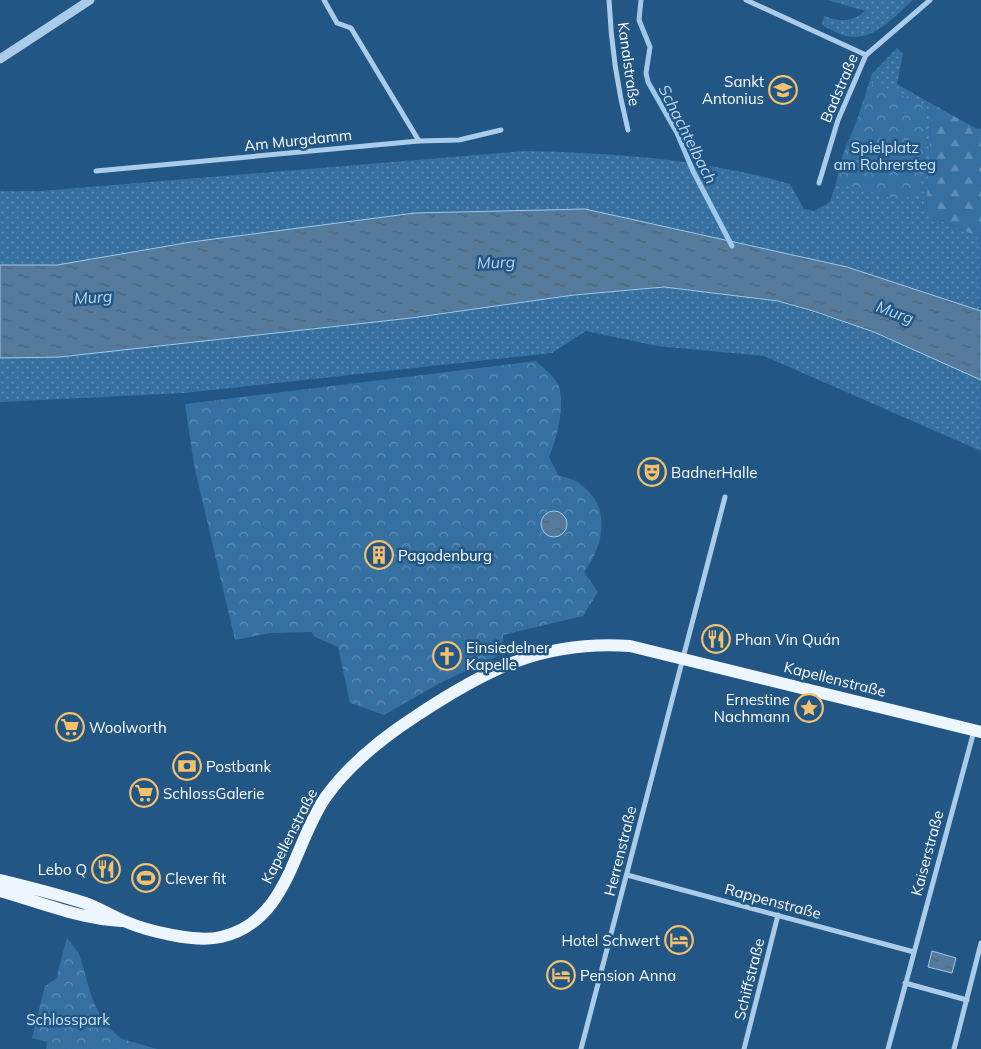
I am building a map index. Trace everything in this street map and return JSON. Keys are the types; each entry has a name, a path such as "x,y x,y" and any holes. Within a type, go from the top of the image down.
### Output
{"main road":[{"name":"Kapellenstraße","path":"124,921 179,936 209,939 233,934 260,916 273,902 288,878 318,808 361,757 458,688 498,667 550,651 600,644 630,646 978,731"},
{"path":"0,880 82,902 104,910 124,921"},
{"path":"0,891 101,920 124,921"}],"street":[{"path":"0,59 90,0"},
{"path":"324,0 337,23 351,28 419,141"},
{"name":"Kanalstraße","path":"609,0 611,42 619,96 628,130"},
{"path":"746,0 866,54"},
{"name":"Badstraße","path":"819,183 838,120 866,54 930,0"},
{"name":"Am Murgdamm","path":"96,172 419,141 459,140 501,130"},
{"path":"681,658 725,497"},
{"name":"Herrenstraße","path":"581,1049 681,658"},
{"name":"Kaiserstraße","path":"888,1049 905,983 978,731"},
{"name":"Rappenstraße","path":"627,875 914,952"},
{"name":"Schiffstraße","path":"744,1049 778,915"},
{"path":"954,1049 981,943"},
{"path":"905,983 967,1000"}],"green space":[{"path":"827,0 913,0 893,19 877,30 860,37 851,37 822,25 824,16 846,20 865,11"},
{"path":"897,48 903,54 897,84 932,104 926,214 981,238 981,311 847,267 585,209 415,213 191,242 57,265 0,265 0,191 41,191 525,151 592,153 659,159 758,175 790,184 804,209 814,211 830,202 872,74"},
{"name":"Spielplatz am Rohrersteg","path":"873,82 927,107 921,187 902,201 836,182 843,154"},
{"path":"932,104 977,129 981,128 981,238 926,214"},
{"path":"664,287 778,301 874,332 970,373 981,380 981,451 764,356 657,346 586,331 552,353 184,393 0,402 0,358 60,357 411,318 574,295"},
{"path":"536,361 556,381 560,392 560,421 549,457 558,475 575,481 590,493 597,503 601,515 600,539 591,562 584,572 598,592 583,616 503,635 504,653 440,683 384,715 350,703 338,647 313,636 312,632 270,633 235,640 194,465 185,404"},
{"name":"Schlosspark","path":"67,938 79,954 93,1001 105,1025 122,1039 157,1049 46,1049 47,1042 32,1038 45,986 56,979"}],"water":[{"name":"Murg","path":"585,209 847,267 981,311 981,380 874,332 813,311 778,301 664,287 574,295 411,318 60,357 0,358 0,265 57,265 191,242 415,213"},
{"path":"554,511 563,515 567,524 563,533 554,537 545,533 541,524 545,515"},
{"path":"932,951 956,958 952,973 928,967"}],"waterway":[{"name":"Schachtelbach","path":"641,0 639,20 650,47 646,73 648,82 677,133 693,171 732,246"}],"place":[{"name":"Sankt Antonius","path":"783,90"},
{"name":"BadnerHalle","path":"652,472"},
{"name":"Pagodenburg","path":"379,555"},
{"name":"Phan Vin Quán","path":"716,639"},
{"name":"Einsiedelner Kapelle","path":"447,656"},
{"name":"Ernestine Nachmann","path":"809,708"},
{"name":"Woolworth","path":"70,727"},
{"name":"Postbank","path":"187,766"},
{"name":"SchlossGalerie","path":"144,793"},
{"name":"Lebo Q","path":"106,869"},
{"name":"Clever fit","path":"146,878"},
{"name":"Hotel Schwert","path":"679,940"},
{"name":"Pension Anna","path":"561,975"}]}
